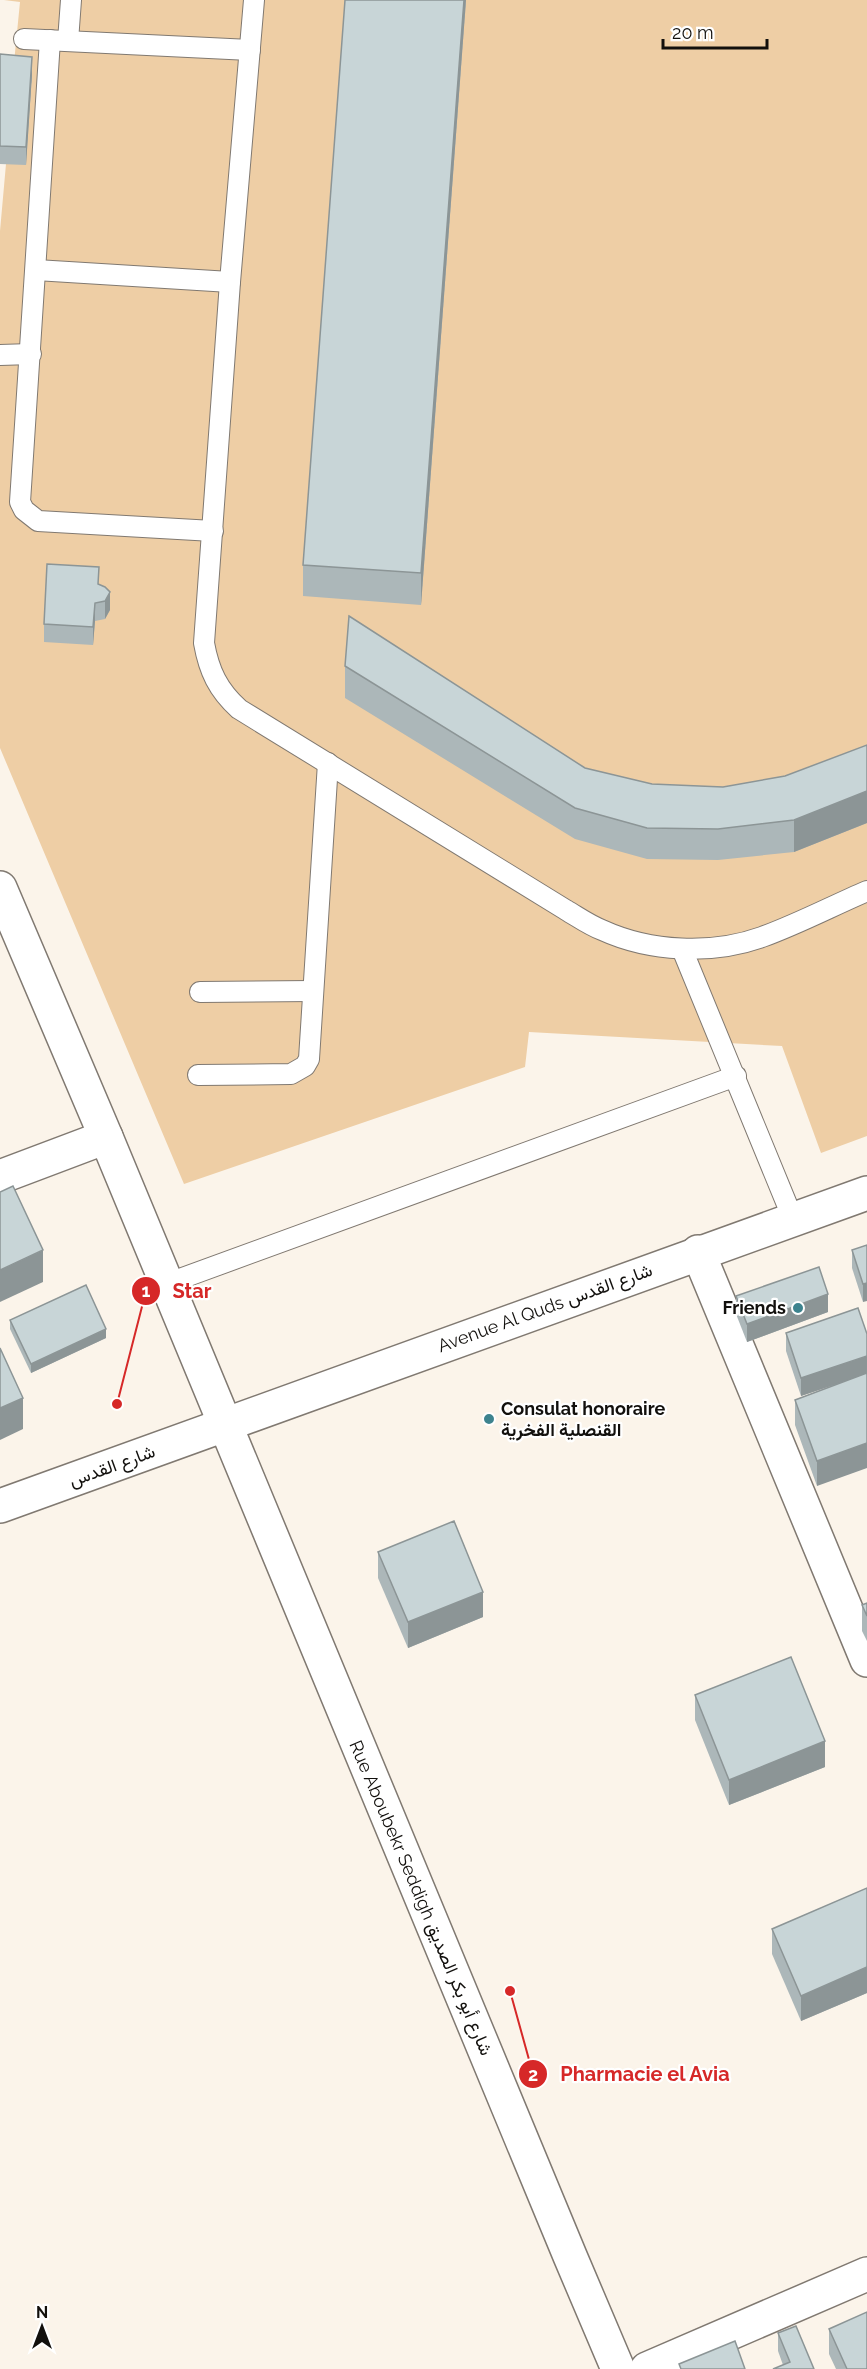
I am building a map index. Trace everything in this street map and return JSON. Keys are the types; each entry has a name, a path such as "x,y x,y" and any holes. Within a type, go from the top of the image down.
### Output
{"street":[{"name":"Rue Aboubekr Seddigh شارع أبو بكر الصديق","path":"0,888 106,1137 618,2369"},
{"path":"0,1177 106,1137"},
{"name":"Avenue Al Quds شارع القدس","path":"225,1425 698,1252 867,1193"},
{"path":"698,1252 867,1660"},
{"name":"شارع القدس","path":"0,1506 225,1425"},
{"path":"647,2369 867,2274"}],"lane":[{"path":"71,0 59,40 36,270 20,502 30,517 38,521 213,531"},
{"path":"254,0 230,282 204,643 207,662 214,680 225,696 239,709 602,930 641,944 682,949 722,946 761,937 867,891"},
{"path":"24,39 250,50"},
{"path":"36,270 230,282"},
{"path":"0,355 31,354"},
{"path":"198,1075 291,1074 305,1066 309,1059 328,763"},
{"path":"682,949 793,1219"},
{"path":"200,992 314,991"},
{"path":"166,1284 736,1076"}],"shaded area":[{"path":"4,0 867,0 867,1136 821,1153 782,1046 529,1032 525,1067 184,1184 0,748 0,231 6,164 0,164 0,72 13,73 20,2"}],"building":[{"path":"345,0 464,0 421,573 303,565"},
{"path":"0,54 32,57 26,147 0,146"},
{"path":"47,564 99,567 98,584 110,592 105,601 95,603 93,627 44,624"},
{"path":"349,616 585,768 652,784 723,787 785,776 867,745 867,791 794,820 718,829 647,828 575,808 345,666"},
{"path":"13,1186 43,1250 0,1270 0,1192"},
{"path":"867,1245 867,1283 863,1284 852,1250"},
{"path":"819,1267 828,1294 747,1324 736,1296"},
{"path":"86,1285 106,1329 31,1364 10,1320"},
{"path":"858,1308 867,1334 867,1356 801,1378 786,1333"},
{"path":"0,1348 23,1398 0,1408"},
{"path":"867,1373 867,1443 817,1461 795,1400"},
{"path":"454,1521 483,1592 408,1622 378,1552"},
{"path":"867,1603 867,1616 862,1605"},
{"path":"791,1657 825,1741 729,1780 695,1695"},
{"path":"867,1888 867,1967 801,1996 772,1929"},
{"path":"867,2312 867,2369 847,2369 829,2329"},
{"path":"796,2326 814,2369 773,2369 790,2362 778,2333"},
{"path":"735,2341 745,2369 681,2369 679,2364"}],"place":[{"name":"Friends","path":"798,1308"},
{"name":"Star","path":"117,1404"},
{"name":"Consulat honoraire القنصلية الفخرية","path":"489,1419"},
{"name":"Pharmacie el Avia","path":"510,1991"}]}
